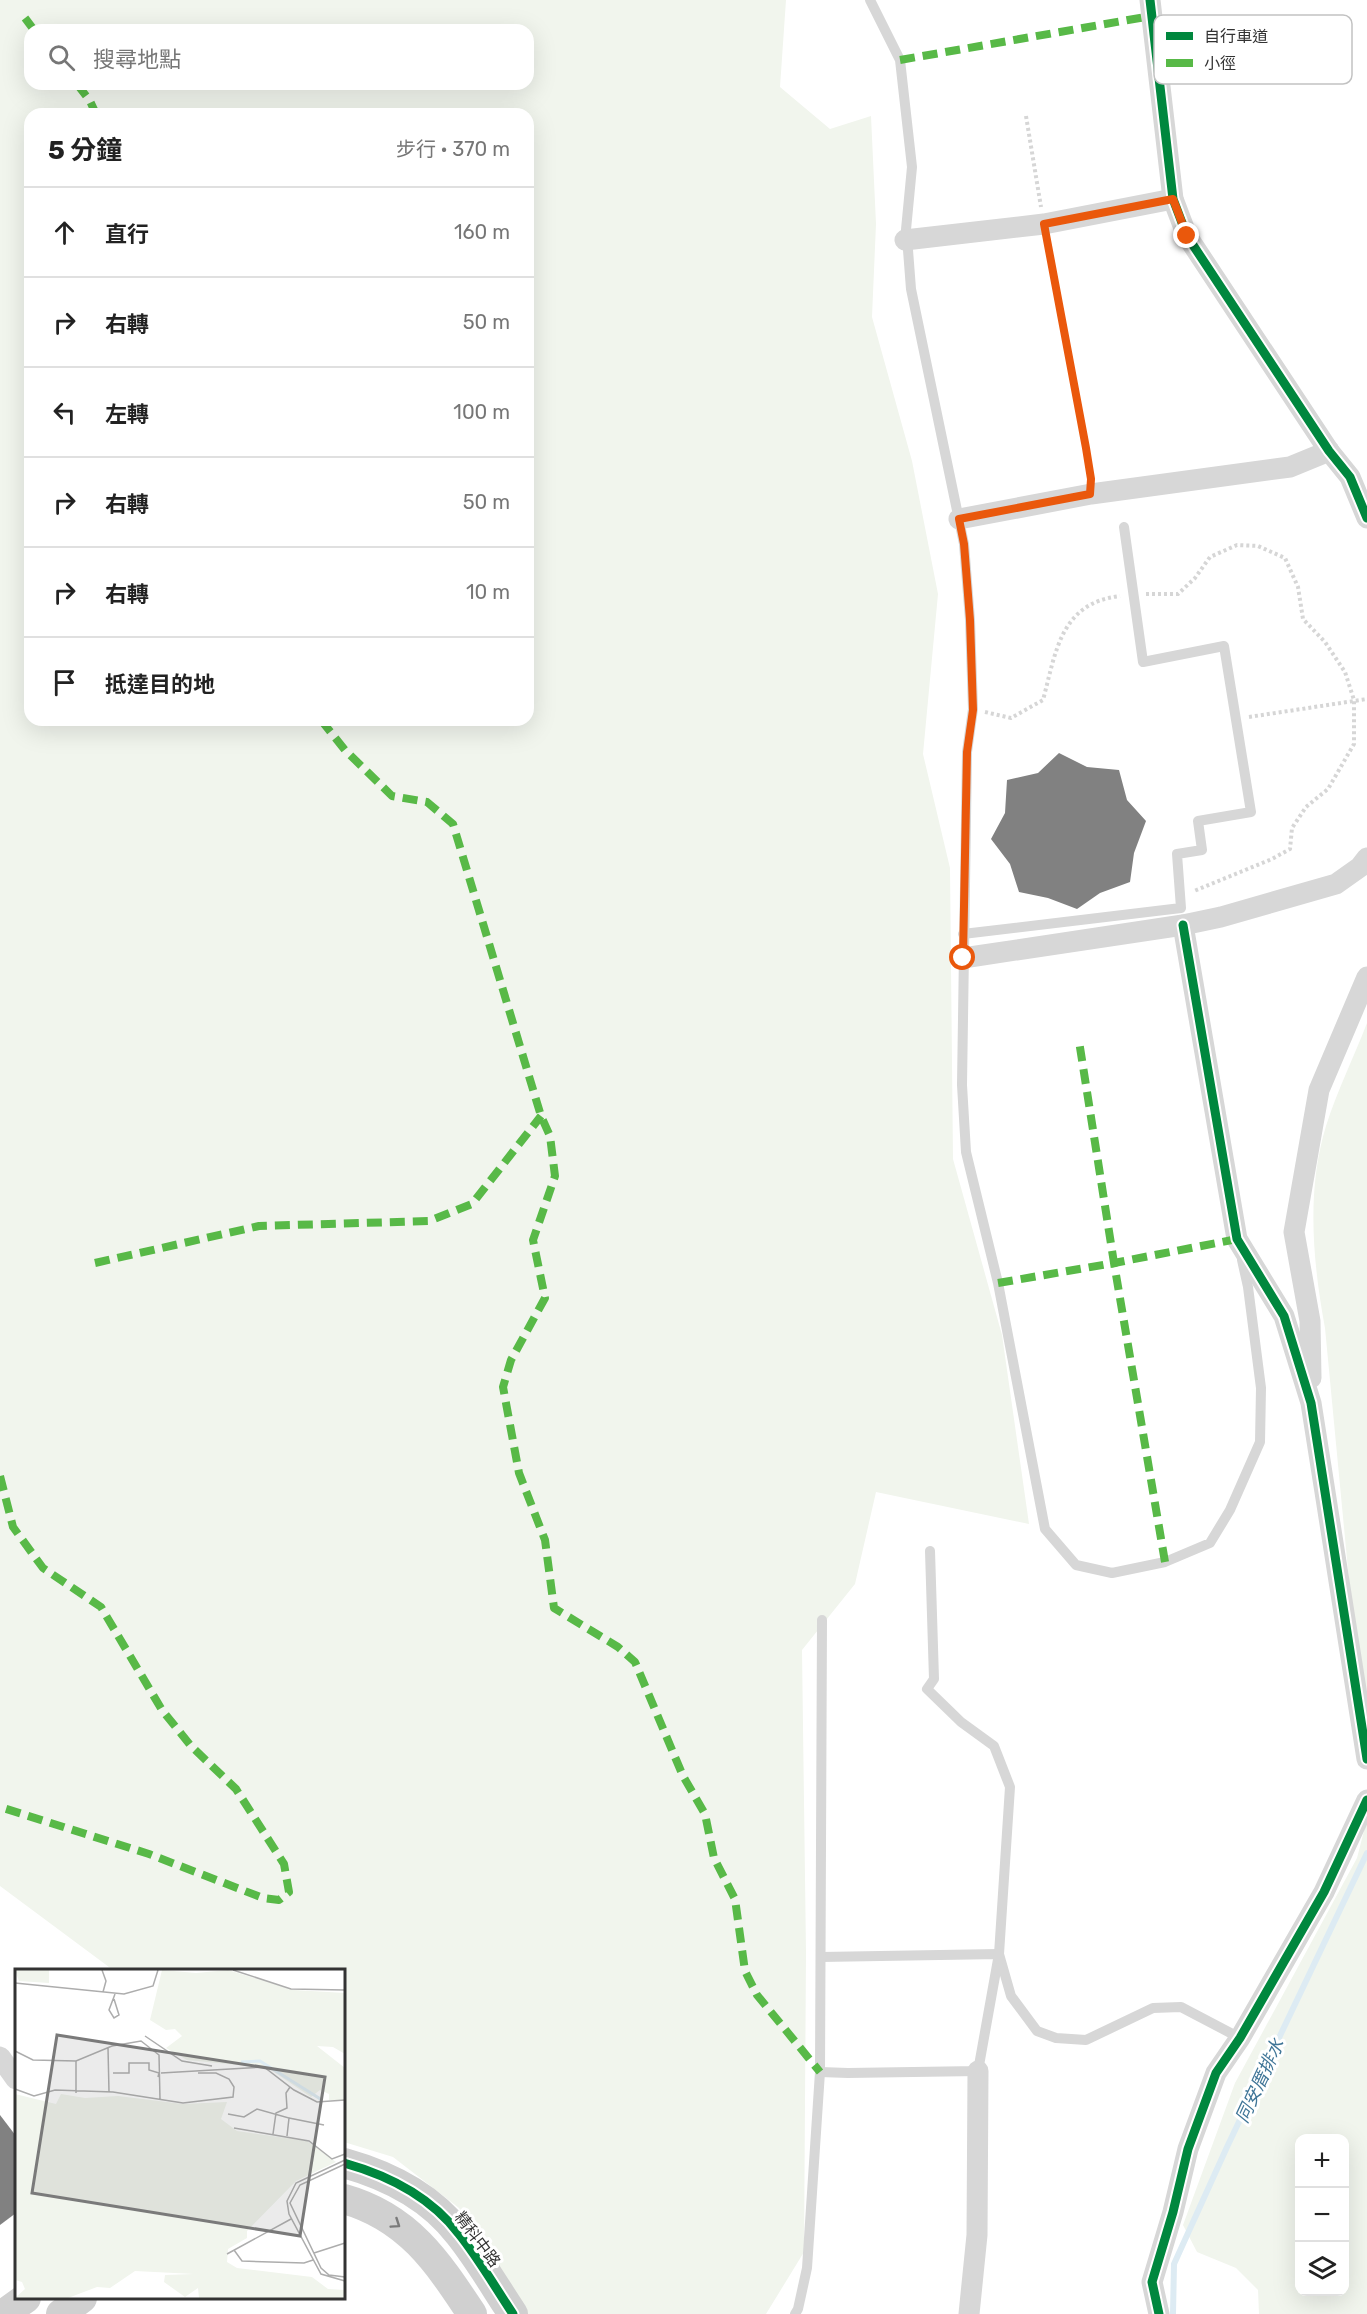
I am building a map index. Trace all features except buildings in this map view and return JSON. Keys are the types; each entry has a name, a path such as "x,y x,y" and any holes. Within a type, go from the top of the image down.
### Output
{"street":[{"path":"1150,0 1154,35"},
{"path":"1160,84 1173,199 1187,236 1329,451 1350,477 1367,518"},
{"path":"905,240 1044,224 1173,199"},
{"path":"959,519 1090,494 1290,467 1329,451"},
{"path":"963,958 1183,926 1221,917 1336,884 1360,867 1367,858"},
{"path":"1183,926 1237,1239 1284,1316 1311,1403"},
{"path":"1367,976 1319,1090 1294,1232 1310,1321 1311,1403 1367,1759"},
{"path":"1159,2314 1152,2282 1173,2212 1188,2149 1216,2073 1240,2038 1324,1892 1367,1800"},
{"path":"0,2057 15,2078"},
{"path":"969,2314 977,2235 978,2071"},
{"name":"精科中路","path":"345,2163 366,2169 397,2183 443,2216 459,2233 513,2314"},
{"path":"345,2199 383,2215 414,2237 440,2265 472,2314"},
{"path":"4,2314 25,2299"},
{"path":"61,2314 81,2299"}],"lane":[{"path":"870,0 900,60 912,167 905,240 911,289 964,544 970,620 973,710 967,752 963,934 962,1085 966,1152 998,1283 1045,1529 1077,1565 1112,1573 1166,1562 1210,1543 1230,1510 1260,1442 1261,1399 1248,1287 1237,1239"},
{"path":"963,934 1181,908 1177,854 1202,850 1198,821 1251,812 1238,719 1224,646 1143,662 1124,527"},
{"path":"820,2072 978,2071 999,1954 1010,1787 994,1746 961,1722 927,1689 934,1679 930,1551"},
{"path":"795,2314 807,2268 820,2072 822,1620"},
{"path":"821,1957 999,1954"},
{"path":"999,1954 1011,1996 1037,2031 1056,2038 1086,2040 1153,2008 1181,2007 1240,2038"}],"path":[{"path":"1026,116 1086,448 1091,479 1090,494"},
{"path":"1238,719 1367,699"}],"shaded area":[{"path":"0,0 786,0 780,87 830,129 871,116 876,224 872,317 912,461 938,594 923,754 950,868 953,1159 1002,1335 1029,1524 876,1492 855,1584 802,1650 806,1953 804,2252 766,2314 527,2314 459,2208 393,2157 345,2142 345,1969 112,1969 0,1886"},
{"path":"1367,1023 1367,1769 1325,1328 1317,1278 1314,1201 1320,1151 1326,1126"},
{"path":"1367,1812 1367,2314 1259,2314 1258,2290 1236,2268 1197,2252 1183,2225 1235,2083 1357,1858"}],"waterway":[{"name":"同安厝排水","path":"1173,2314 1174,2264 1367,1853"}],"marked path":[{"path":"900,60 1151,16"},
{"path":"25,18 30,24"},
{"path":"82,90 93,108"},
{"path":"326,726 345,750 392,796 427,802 453,824 541,1116 550,1136 555,1176 533,1240 545,1298 511,1360 503,1387 519,1473 545,1540 554,1608 618,1647 635,1662 683,1776 705,1814 714,1858 735,1899 745,1971 757,1995 820,2072"},
{"path":"998,1283 1114,1263 1079,1041"},
{"path":"95,1263 259,1226 429,1221 472,1204 541,1116"},
{"path":"1165,1562 1114,1263 1237,1239"},
{"path":"0,1476 13,1527 43,1568 101,1607 162,1710 191,1746 236,1789 284,1864 289,1892 279,1900 263,1898 149,1854 0,1807"}],"cycle path":[{"path":"1150,0 1154,35"},
{"path":"1160,84 1173,199 1187,236 1329,451 1350,477 1367,518"},
{"path":"1183,925 1237,1239 1284,1316 1311,1403 1367,1759"},
{"path":"1159,2314 1152,2282 1173,2212 1188,2149 1216,2073 1240,2038 1324,1892 1367,1800"},
{"path":"345,2163 392,2181 422,2198 435,2209 466,2244 513,2314"}],"route":[{"path":"963,958 967,752 973,710 970,620 964,544 959,519 1090,494 1091,479 1086,448 1044,224 1173,199 1187,236"}]}
